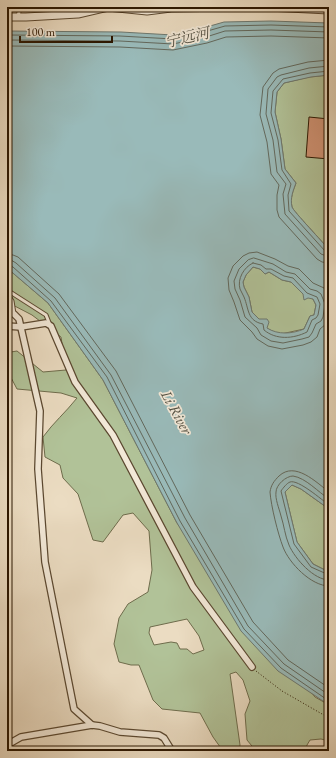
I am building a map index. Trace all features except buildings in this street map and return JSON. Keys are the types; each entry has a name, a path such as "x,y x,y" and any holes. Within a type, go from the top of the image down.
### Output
{"street":[{"path":"7,17 78,14 108,7 147,11 171,8 231,7"},
{"path":"268,7 329,10"},
{"path":"7,313 14,314 19,319 40,411 38,469 45,562 74,709 92,725"},
{"path":"7,326 21,327 46,323 51,326 76,382 113,434 193,587 252,667"},
{"path":"7,745 21,737 92,725 120,732 162,736 172,751"}],"lane":[{"path":"18,17 20,7"},
{"path":"7,292 12,301 14,314"},
{"path":"7,292 46,315 51,326"}],"path":[{"path":"252,667 282,691 329,718"}],"green space":[{"path":"329,75 329,250 292,207 293,192 296,183 285,169 281,139 275,112 277,92 284,83 309,77"},
{"path":"253,267 260,269 265,274 269,272 282,280 291,282 303,294 313,299 316,305 314,315 310,316 304,329 281,334 274,332 266,328 252,312 249,297 243,282 246,275"},
{"path":"7,268 48,303 103,380 177,523 315,697 329,705 329,741 321,739 310,740 305,751 256,751 247,740 245,714 250,701 243,680 236,672 230,674 240,745 239,751 223,751 213,737 200,713 162,709 153,700 139,665 119,662 114,644 119,618 128,604 148,592 152,570 149,531 133,513 123,515 103,542 93,540 78,494 63,478 60,465 45,457 43,437 77,398 61,393 17,389 7,370 11,352 17,351 43,372 66,370 61,337 32,315 7,302","holes":["187,619 199,636 204,650 193,654 187,649 180,649 177,643 171,642 154,645 149,633 150,627"]},
{"path":"292,485 301,489 329,509 329,572 313,564 297,542 285,492"}],"water":[{"path":"271,21 329,23 329,75 284,83 277,92 275,112 281,139 285,169 296,183 291,204 292,207 329,250 329,509 301,489 292,485 285,492 297,542 313,564 329,572 329,705 278,671 241,631 177,523 103,380 48,303 7,268 7,31 121,32 173,35 224,22","holes":["253,267 260,269 265,274 269,272 282,280 291,282 303,294 304,300 308,298 313,299 316,305 314,315 310,316 304,329 290,333 276,332 267,328 269,322 267,319 259,319 252,312 249,297 243,282 246,275"]}],"water label":[{"name":"宁远河","path":"187,37"},
{"name":"Li River","path":"177,412"}]}
